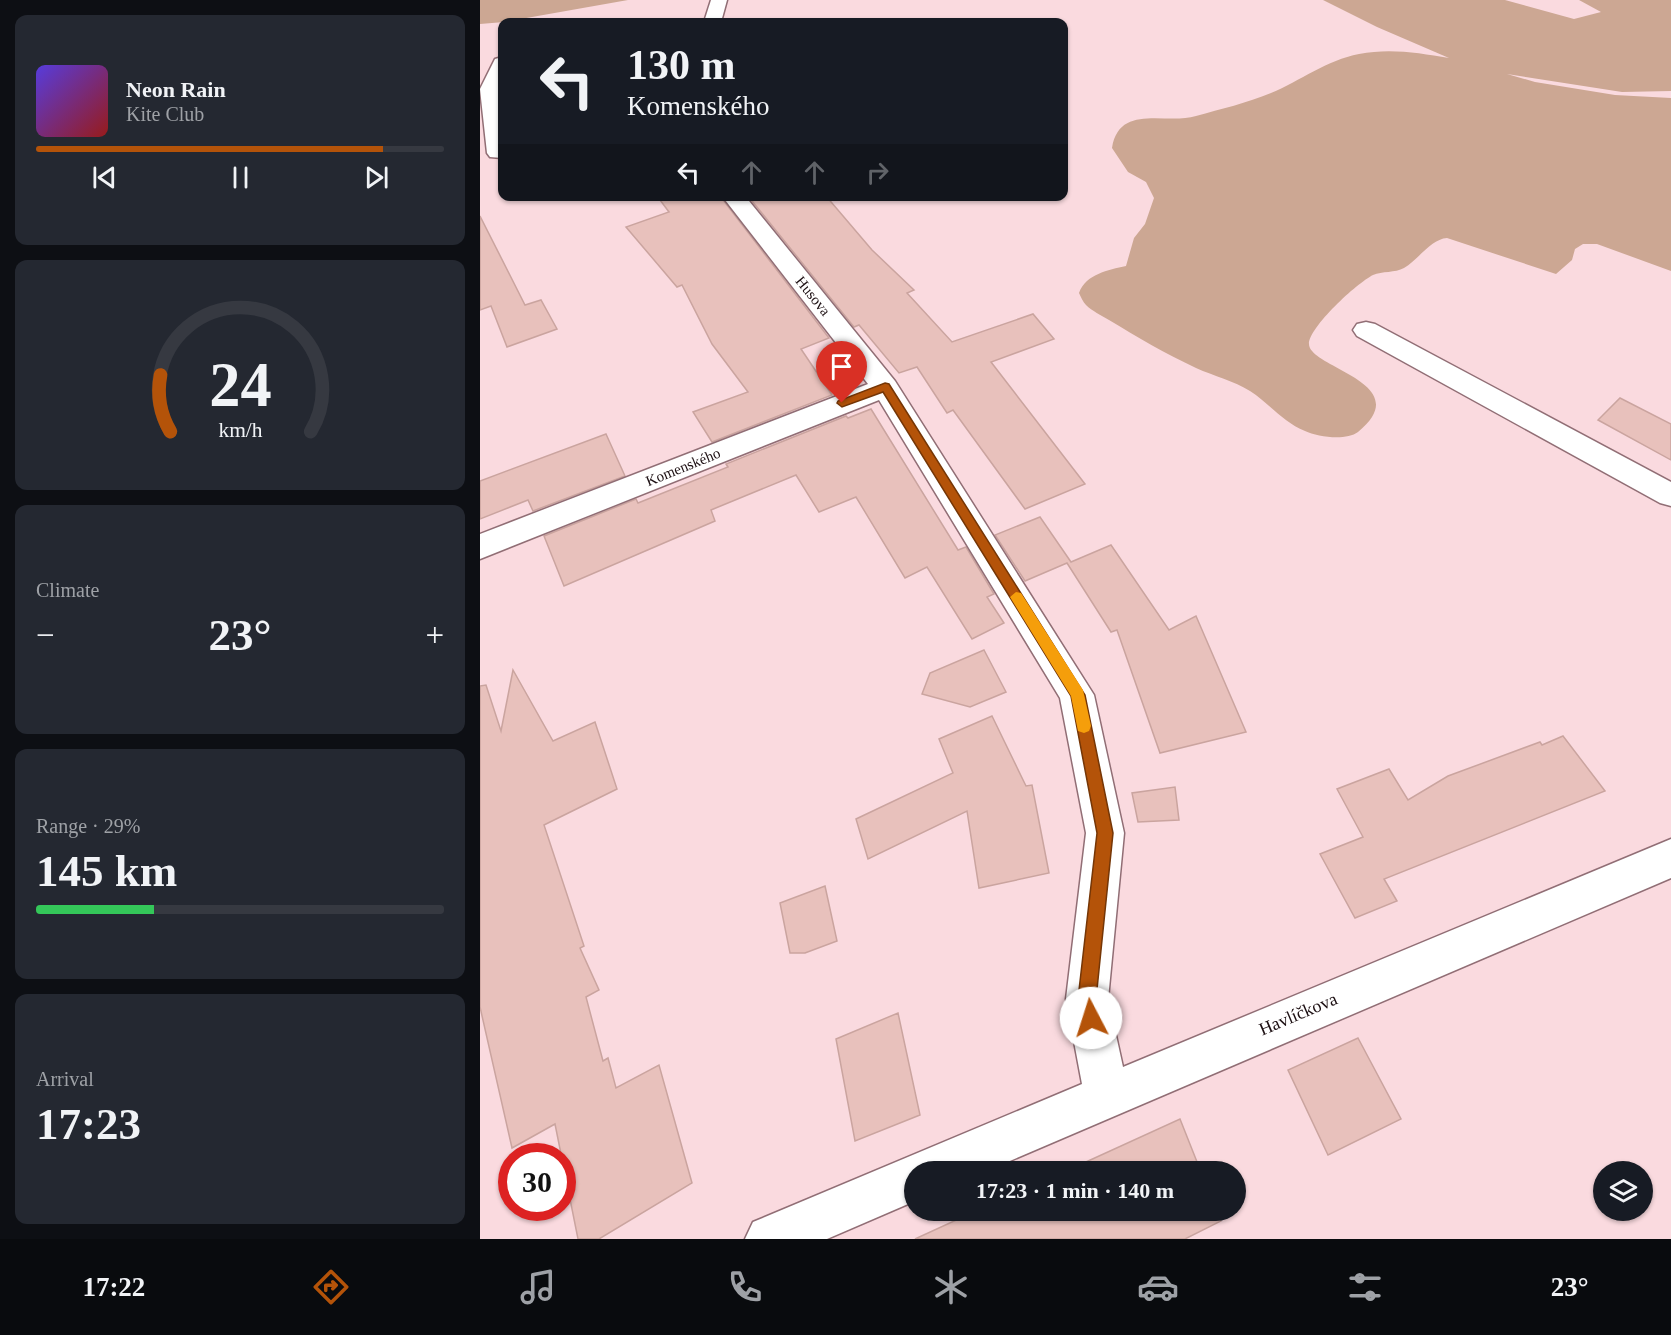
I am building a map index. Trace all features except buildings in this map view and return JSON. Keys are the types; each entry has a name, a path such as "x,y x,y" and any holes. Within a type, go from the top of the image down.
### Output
{"street":[{"path":"714,18 719,0"},
{"path":"497,153 490,89 498,72"},
{"name":"Husova","path":"738,201 885,387 1077,695 1105,833 1087,999 1106,1094"},
{"path":"1365,330 1671,495"},
{"name":"Komenského","path":"480,547 885,387"},
{"name":"Havlíčkova","path":"952,1161 1106,1094 1671,858"},
{"path":"770,1239 904,1182"}],"shaded area":[{"path":"480,0 628,0 527,18 498,18 498,22 480,24"},
{"path":"1323,0 1505,0 1574,19 1601,12 1579,0 1671,0 1671,91 1622,92 1507,74 1535,82 1615,95 1671,98 1671,271 1597,244 1583,244 1575,249 1572,260 1556,274 1447,238 1441,239 1404,268 1373,275 1366,280 1335,306 1311,336 1309,344 1314,353 1369,389 1376,401 1373,415 1358,432 1339,437 1317,435 1297,427 1250,391 1174,357 1088,307 1079,293 1082,287 1098,274 1126,266 1134,238 1145,224 1154,198 1146,182 1128,172 1112,148 1116,134 1124,125 1134,120 1196,116 1243,103 1282,88 1336,61 1359,54 1393,51 1449,58 1377,27"}],"slow traffic":[{"path":"1016,597 1077,695 1084,726"}],"route":[{"path":"842,403 885,387 1077,695 1105,833 1087,999 1091,1018"}]}
